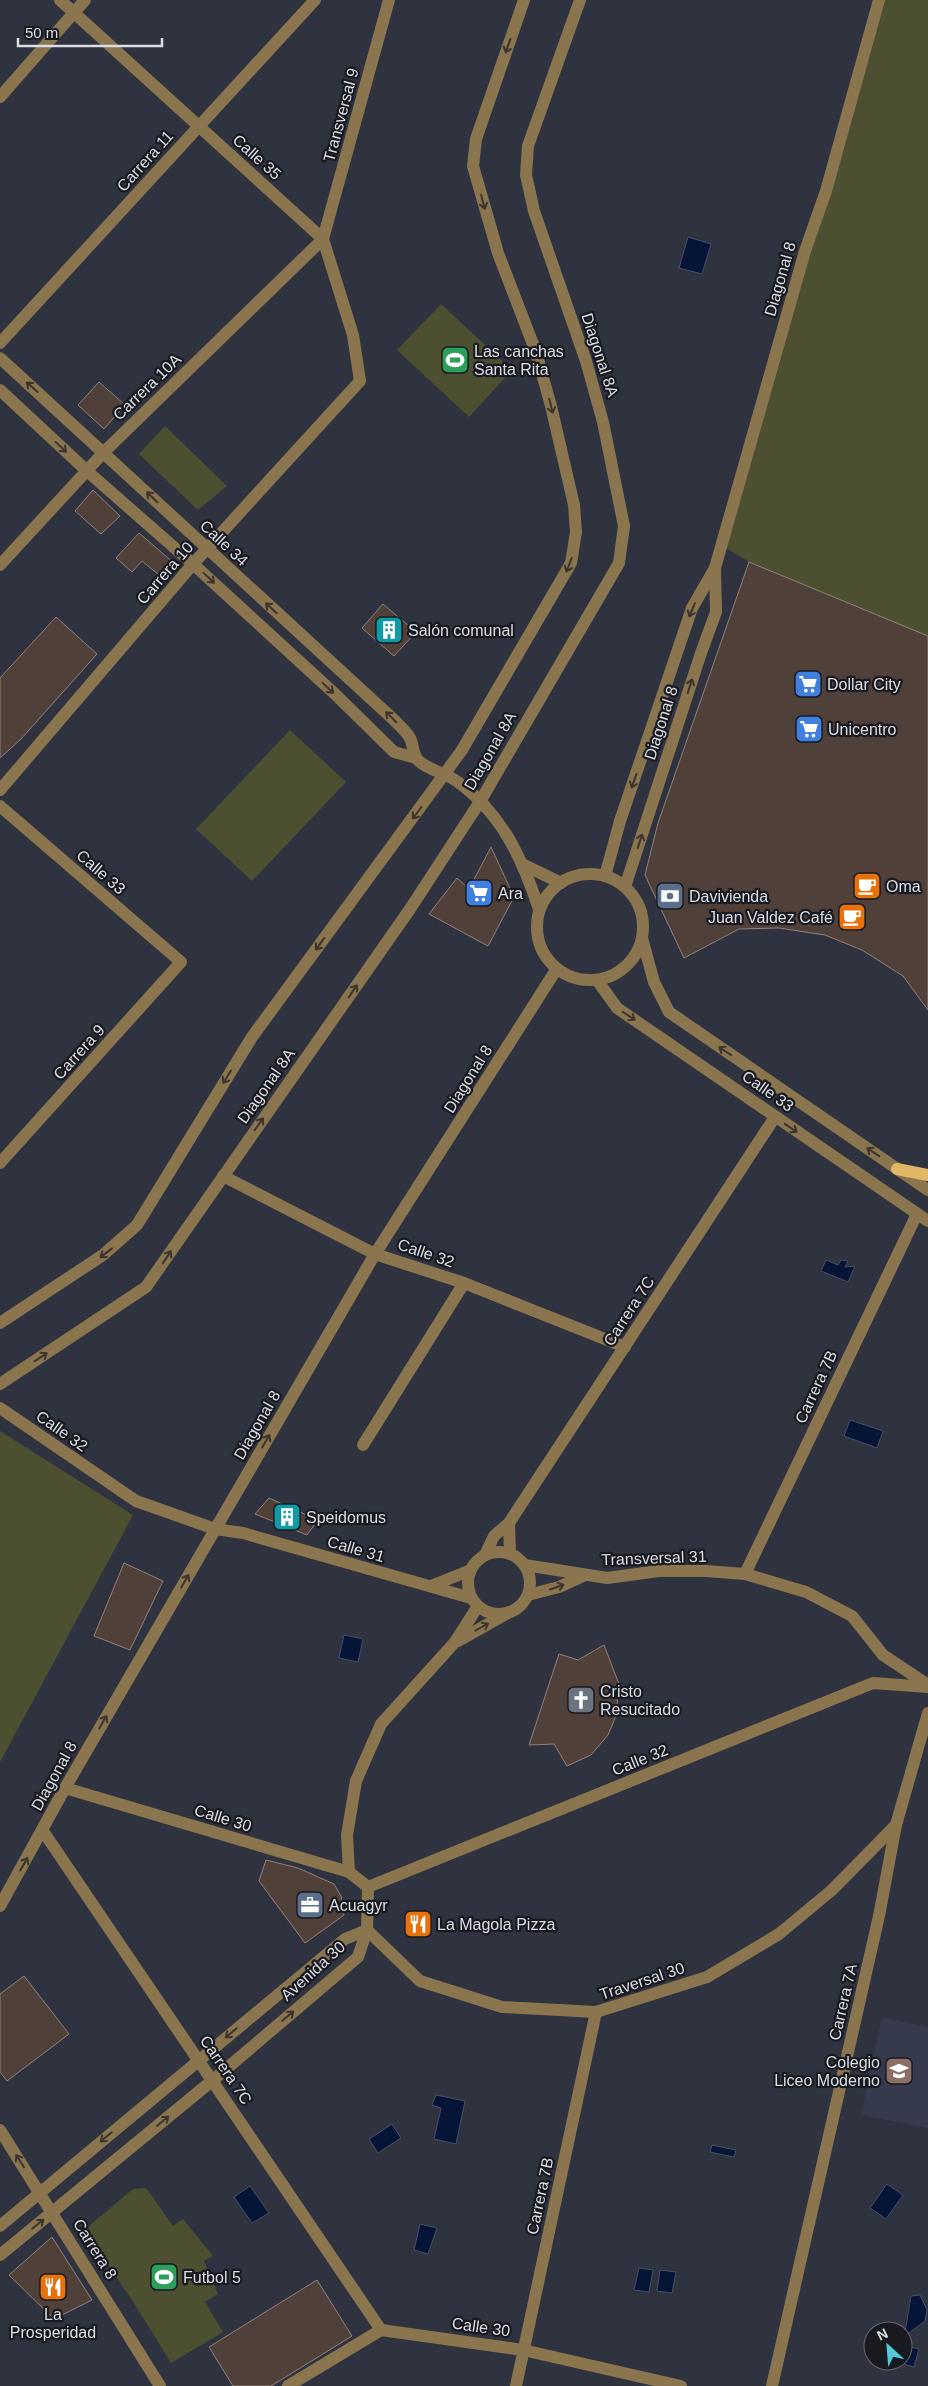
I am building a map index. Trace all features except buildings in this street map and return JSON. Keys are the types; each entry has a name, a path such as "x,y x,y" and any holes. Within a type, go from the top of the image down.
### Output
{"main road":[{"path":"897,1169 928,1175"}],"street":[{"name":"Calle 35","path":"60,0 323,239"},
{"path":"0,97 85,0"},
{"name":"Carrera 11","path":"0,343 315,0"},
{"name":"Transversal 9","path":"323,239 389,0"},
{"name":"Diagonal 8A","path":"0,1323 104,1255 137,1225 252,1037 467,741 571,563 576,532 574,505 546,388 536,352 498,253 474,166 476,139 524,0"},
{"name":"Diagonal 8A","path":"0,1384 146,1287 410,909 481,800 619,562 624,526 603,422 586,360 534,211 526,175 528,146 580,0"},
{"name":"Diagonal 8","path":"605,876 620,821 692,608 716,568 805,251 826,191 879,0"},
{"name":"Carrera 10","path":"0,790 194,564 360,381 353,335 323,239"},
{"name":"Carrera 10A","path":"0,565 104,452 323,239"},
{"name":"Calle 34","path":"0,358 392,718 410,738 416,758"},
{"path":"0,390 86,471 194,564 335,694 394,752 416,758 421,763 444,774 481,800 506,833 524,865 539,909"},
{"name":"Diagonal 8","path":"625,887 716,612 716,568"},
{"name":"Calle 33","path":"0,806 181,962"},
{"path":"524,865 561,883"},
{"path":"590,874 605,876 625,887 636,899 642,914 642,938 633,958 623,970 609,977 597,980 578,980 556,970 545,957 538,942 536,926 539,909 544,899 561,883 575,876 590,874"},
{"name":"Calle 33","path":"642,938 654,982 660,998 669,1012 928,1190"},
{"name":"Carrera 9","path":"0,1163 181,962"},
{"name":"Diagonal 8","path":"0,1906 65,1788 376,1254 556,970"},
{"name":"Calle 33","path":"597,980 618,1008 928,1221"},
{"name":"Carrera 7C","path":"485,1556 494,1536 509,1523 775,1117"},
{"name":"Calle 32","path":"223,1176 376,1254 464,1283 625,1347"},
{"name":"Carrera 7B","path":"745,1574 917,1214"},
{"path":"363,1445 464,1283"},
{"name":"Calle 32","path":"0,1408 136,1501 215,1529"},
{"path":"509,1523 510,1554"},
{"name":"Calle 31","path":"215,1529 243,1533 430,1586 474,1602"},
{"path":"430,1586 471,1570 485,1556 493,1553 510,1554 525,1565 530,1585 524,1603 456,1642"},
{"name":"Transversal 31","path":"525,1565 607,1578 659,1571 706,1571 745,1574 806,1592 852,1616 883,1655 928,1686"},
{"path":"471,1570 468,1587 474,1602 487,1612 508,1613"},
{"name":"Transversal 31","path":"528,1595 559,1587 585,1575"},
{"path":"348,1872 347,1835 356,1781 381,1724 456,1642 474,1602"},
{"name":"Calle 32","path":"368,1887 873,1683 928,1686"},
{"name":"Carrera 7A","path":"772,2386 879,1916 896,1825 928,1713"},
{"name":"Calle 30","path":"65,1788 348,1872 368,1887"},
{"name":"Traversal 30","path":"366,1930 420,1981 502,2007 596,2012 707,1977 780,1934 832,1890 896,1825"},
{"name":"Carrera 7C","path":"43,1831 200,2060 380,2330"},
{"path":"366,1930 368,1887"},
{"name":"Avenida 30","path":"0,2226 344,1939 366,1930"},
{"name":"Avenida 30","path":"0,2255 213,2080 358,1957 366,1930"},
{"name":"Carrera 7B","path":"516,2386 596,2012"},
{"name":"Carrera 8","path":"0,2130 160,2386"},
{"path":"288,2386 380,2330"},
{"name":"Calle 30","path":"380,2330 523,2350 681,2386"}],"shaded area":[{"name":"Colegio Liceo Moderno","path":"882,2017 928,2027 928,2128 861,2115"}],"green space":[{"path":"879,0 928,0 928,636 749,562 716,542"},
{"name":"Las canchas Santa Rita","path":"441,304 512,370 469,417 397,350"},
{"path":"165,426 227,486 198,510 139,454"},
{"path":"290,730 346,782 252,881 196,829"},
{"path":"0,1431 133,1515 0,1762"},
{"name":"Futbol 5","path":"146,2188 173,2226 183,2219 213,2256 204,2261 218,2294 205,2302 223,2332 171,2363 134,2303 88,2235 89,2226 133,2189"}],"water":[{"path":"688,237 711,244 702,274 679,268"},
{"path":"826,1260 838,1265 841,1260 848,1261 845,1267 855,1266 848,1282 821,1271"},
{"path":"850,1420 883,1431 877,1448 844,1436"},
{"path":"344,1635 363,1639 358,1662 339,1658"},
{"path":"436,2095 465,2101 456,2144 434,2139 441,2108 432,2105"},
{"path":"392,2124 401,2138 378,2153 369,2139"},
{"path":"712,2145 736,2150 734,2157 710,2152"},
{"path":"887,2184 903,2195 886,2219 870,2208"},
{"path":"250,2186 269,2213 252,2223 234,2197"},
{"path":"420,2224 437,2228 428,2254 414,2250"},
{"path":"639,2268 653,2270 649,2292 634,2290"},
{"path":"660,2270 676,2272 672,2293 657,2291"},
{"path":"920,2295 927,2310 925,2321 913,2330 913,2321 907,2321 911,2296"},
{"path":"913,2348 919,2349 913,2367"}],"place":[{"name":"Las canchas Santa Rita","path":"455,360"},
{"name":"Salón comunal","path":"389,630"},
{"name":"Dollar City","path":"808,684"},
{"name":"Unicentro","path":"809,729"},
{"name":"Oma","path":"867,886"},
{"name":"Ara","path":"479,893"},
{"name":"Davivienda","path":"670,896"},
{"name":"Juan Valdez Café","path":"852,917"},
{"name":"Speidomus","path":"287,1517"},
{"name":"Cristo Resucitado","path":"581,1700"},
{"name":"Acuagyr","path":"310,1905"},
{"name":"La Magola Pizza","path":"418,1924"},
{"name":"Colegio Liceo Moderno","path":"899,2071"},
{"name":"Futbol 5","path":"164,2277"},
{"name":"La Prosperidad","path":"53,2287"}]}
